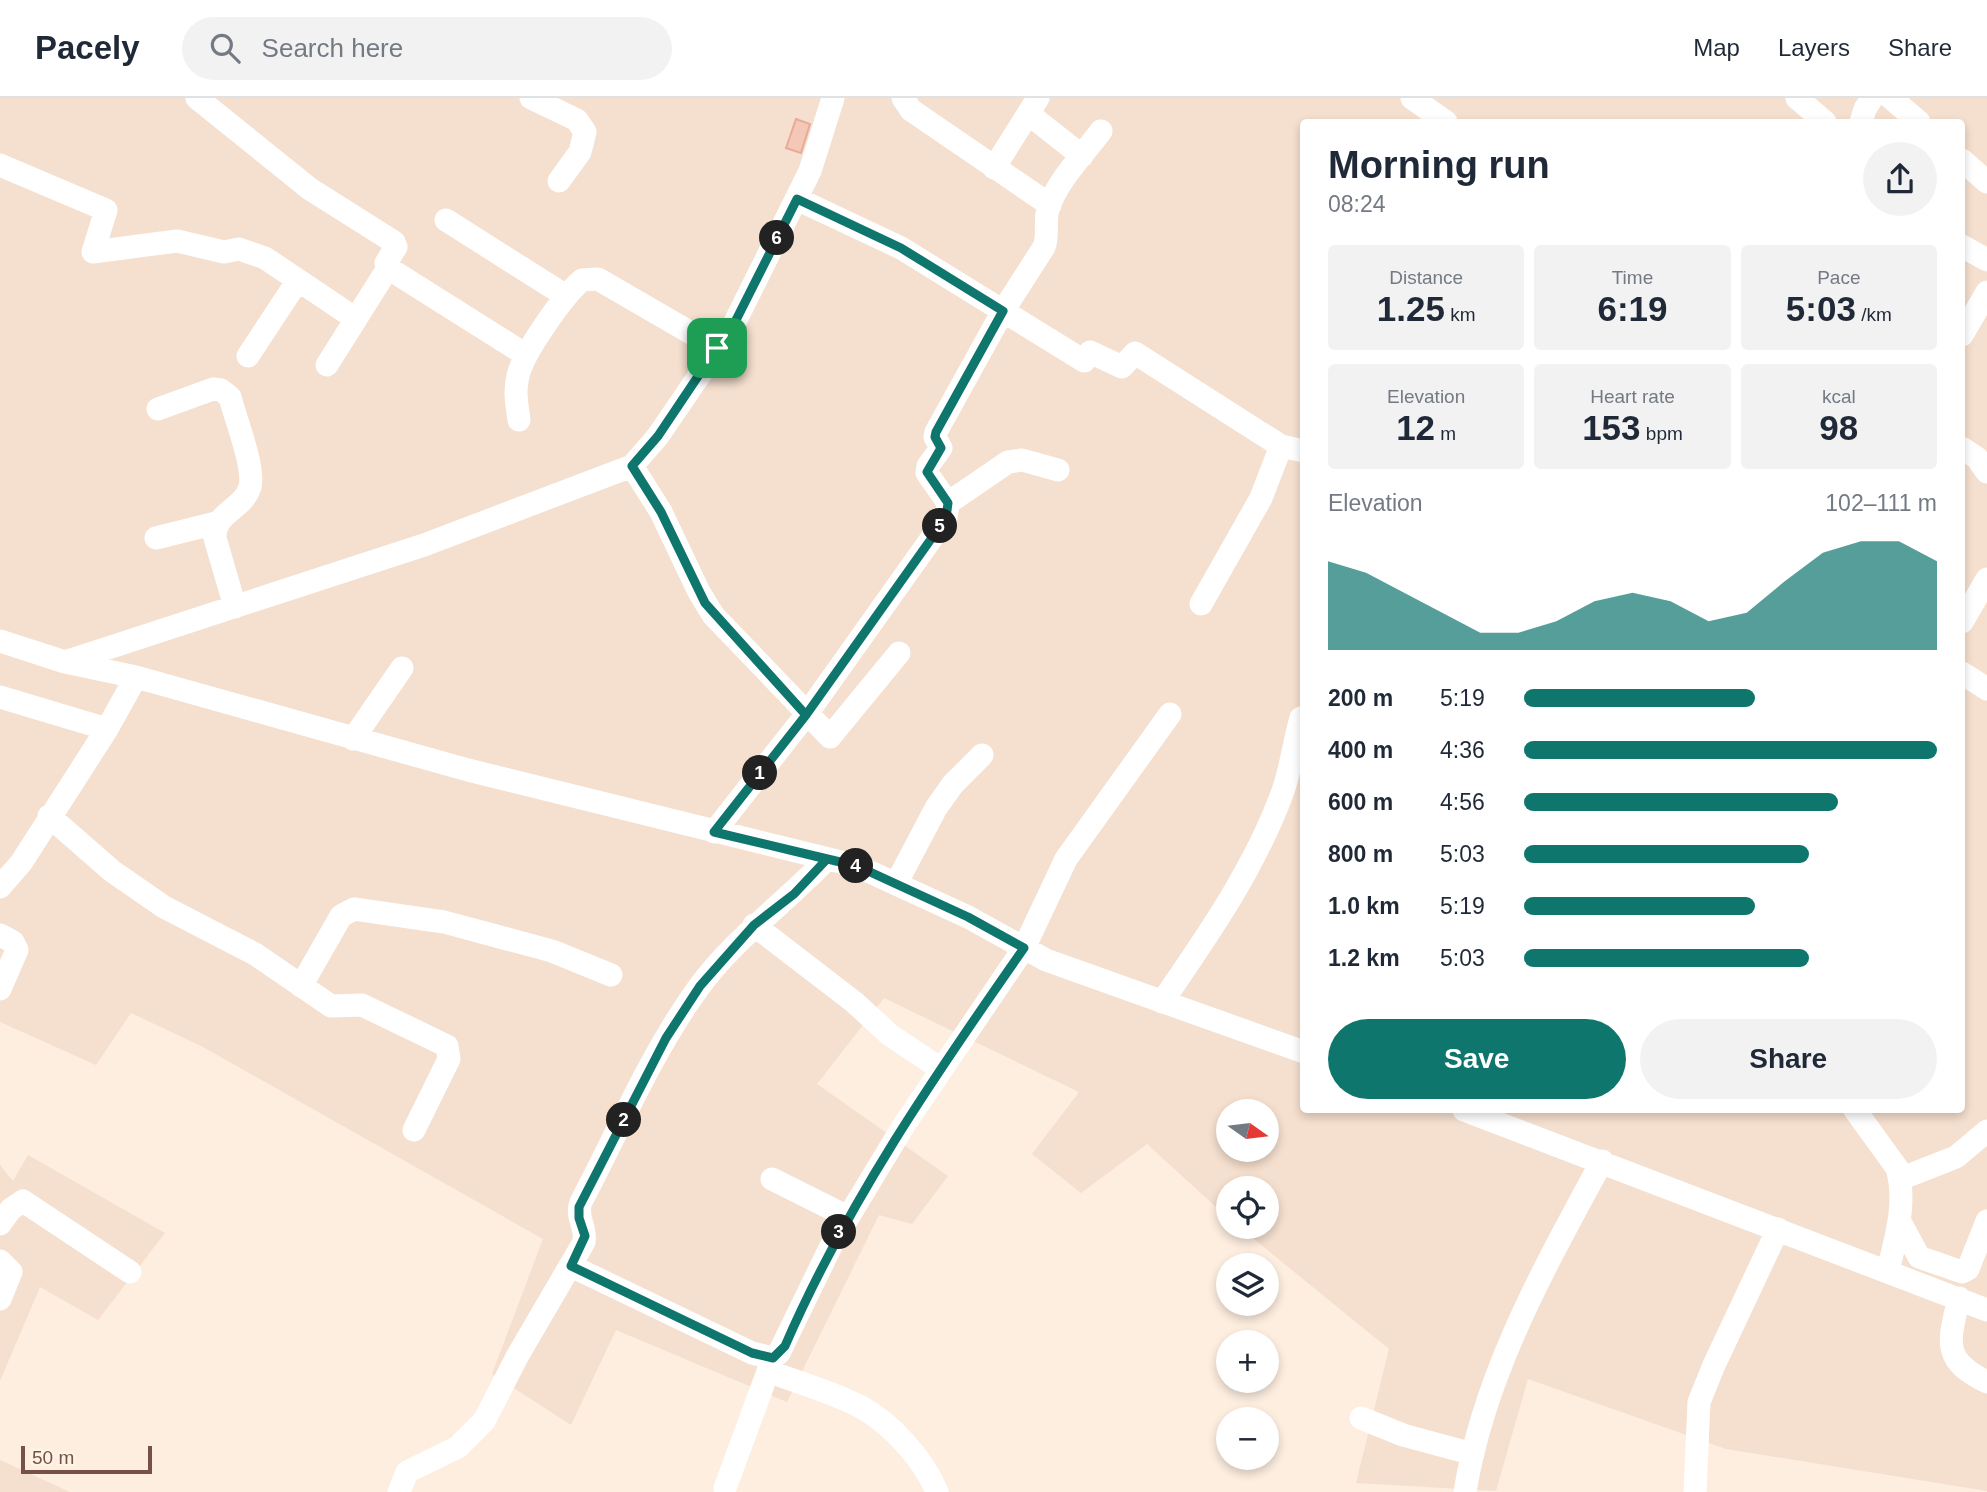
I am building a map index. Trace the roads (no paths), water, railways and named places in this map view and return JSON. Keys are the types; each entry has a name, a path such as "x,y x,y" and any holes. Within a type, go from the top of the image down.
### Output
{"street":[{"path":"197,98 310,189 394,242 396,247 386,263 388,268 526,355"},
{"path":"531,98 577,120 586,132 580,152 559,181"},
{"path":"65,662 424,545 632,466 658,436 733,326 810,171 833,98"},
{"path":"903,98 911,110 1050,205"},
{"path":"1797,98 1822,119"},
{"path":"1862,119 1864,109 1872,98"},
{"path":"1891,98 1916,119"},
{"path":"995,168 1034,106 1082,156"},
{"path":"714,832 806,715 946,518 948,503 927,472 941,448 935,437 936,432 1003,311 1044,247 1050,205 1056,192 1101,131"},
{"path":"1965,163 1987,182"},
{"path":"0,164 106,209 93,252 177,242 224,252 239,249 265,258 356,319"},
{"path":"797,199 901,248 1084,361 1090,352 1122,367 1135,353 1293,448 1261,498 1201,604"},
{"path":"446,220 566,296"},
{"path":"1965,248 1987,260"},
{"path":"327,365 388,268"},
{"path":"519,420 516,386 520,366 566,296 582,280 598,279 717,348"},
{"path":"248,356 298,280"},
{"path":"1965,330 1987,292"},
{"path":"156,538 216,523 245,497 251,481 230,397 221,390 214,389 158,409"},
{"path":"1965,450 1977,458 1987,472"},
{"path":"948,503 1008,462 1022,460 1058,470"},
{"path":"632,466 661,512 705,603 806,715 830,737 899,653"},
{"path":"216,523 215,538 235,607"},
{"path":"1965,617 1987,579"},
{"path":"0,641 65,662 136,677 353,739 857,866 968,917 1046,960 1300,1051"},
{"path":"353,739 402,668"},
{"path":"1965,675 1987,689"},
{"path":"0,887 21,863 107,729 136,677"},
{"path":"0,697 107,729"},
{"path":"725,1488 771,1364 785,1346 812,1283 848,1217 941,1069 1024,948 1066,859 1170,714"},
{"path":"1162,1002 1232,898 1268,828 1287,778 1300,722"},
{"path":"896,884 936,808 953,784 982,755"},
{"path":"49,816 112,871 164,907 255,954 331,1006 362,1005 447,1046 449,1059 414,1130"},
{"path":"399,1492 407,1472 458,1447 484,1421 585,1236 579,1218 579,1207 666,1038 700,986 754,925 794,894 827,859"},
{"path":"300,986 341,916 354,909 469,928 552,951 611,975"},
{"path":"754,925 854,1002 890,1035 941,1069"},
{"path":"0,936 13,942 17,950 0,989"},
{"path":"1475,1113 1987,1310"},
{"path":"1857,1113 1897,1168 1900,1179 1899,1220 1888,1271"},
{"path":"1900,1179 1956,1157 1987,1131"},
{"path":"1465,1492 1491,1394 1527,1304 1602,1161"},
{"path":"772,1179 848,1217"},
{"path":"0,1224 11,1209 23,1201 130,1272"},
{"path":"1899,1220 1919,1257 1962,1272 1968,1269 1987,1221"},
{"path":"1695,1492 1699,1402 1713,1365 1778,1228"},
{"path":"0,1261 11,1272 0,1299"},
{"path":"571,1266 868,1412 917,1457 937,1492"},
{"path":"1959,1298 1950,1339 1952,1352 1959,1365 1987,1382"},
{"path":"1361,1419 1402,1435 1473,1454"}]}
